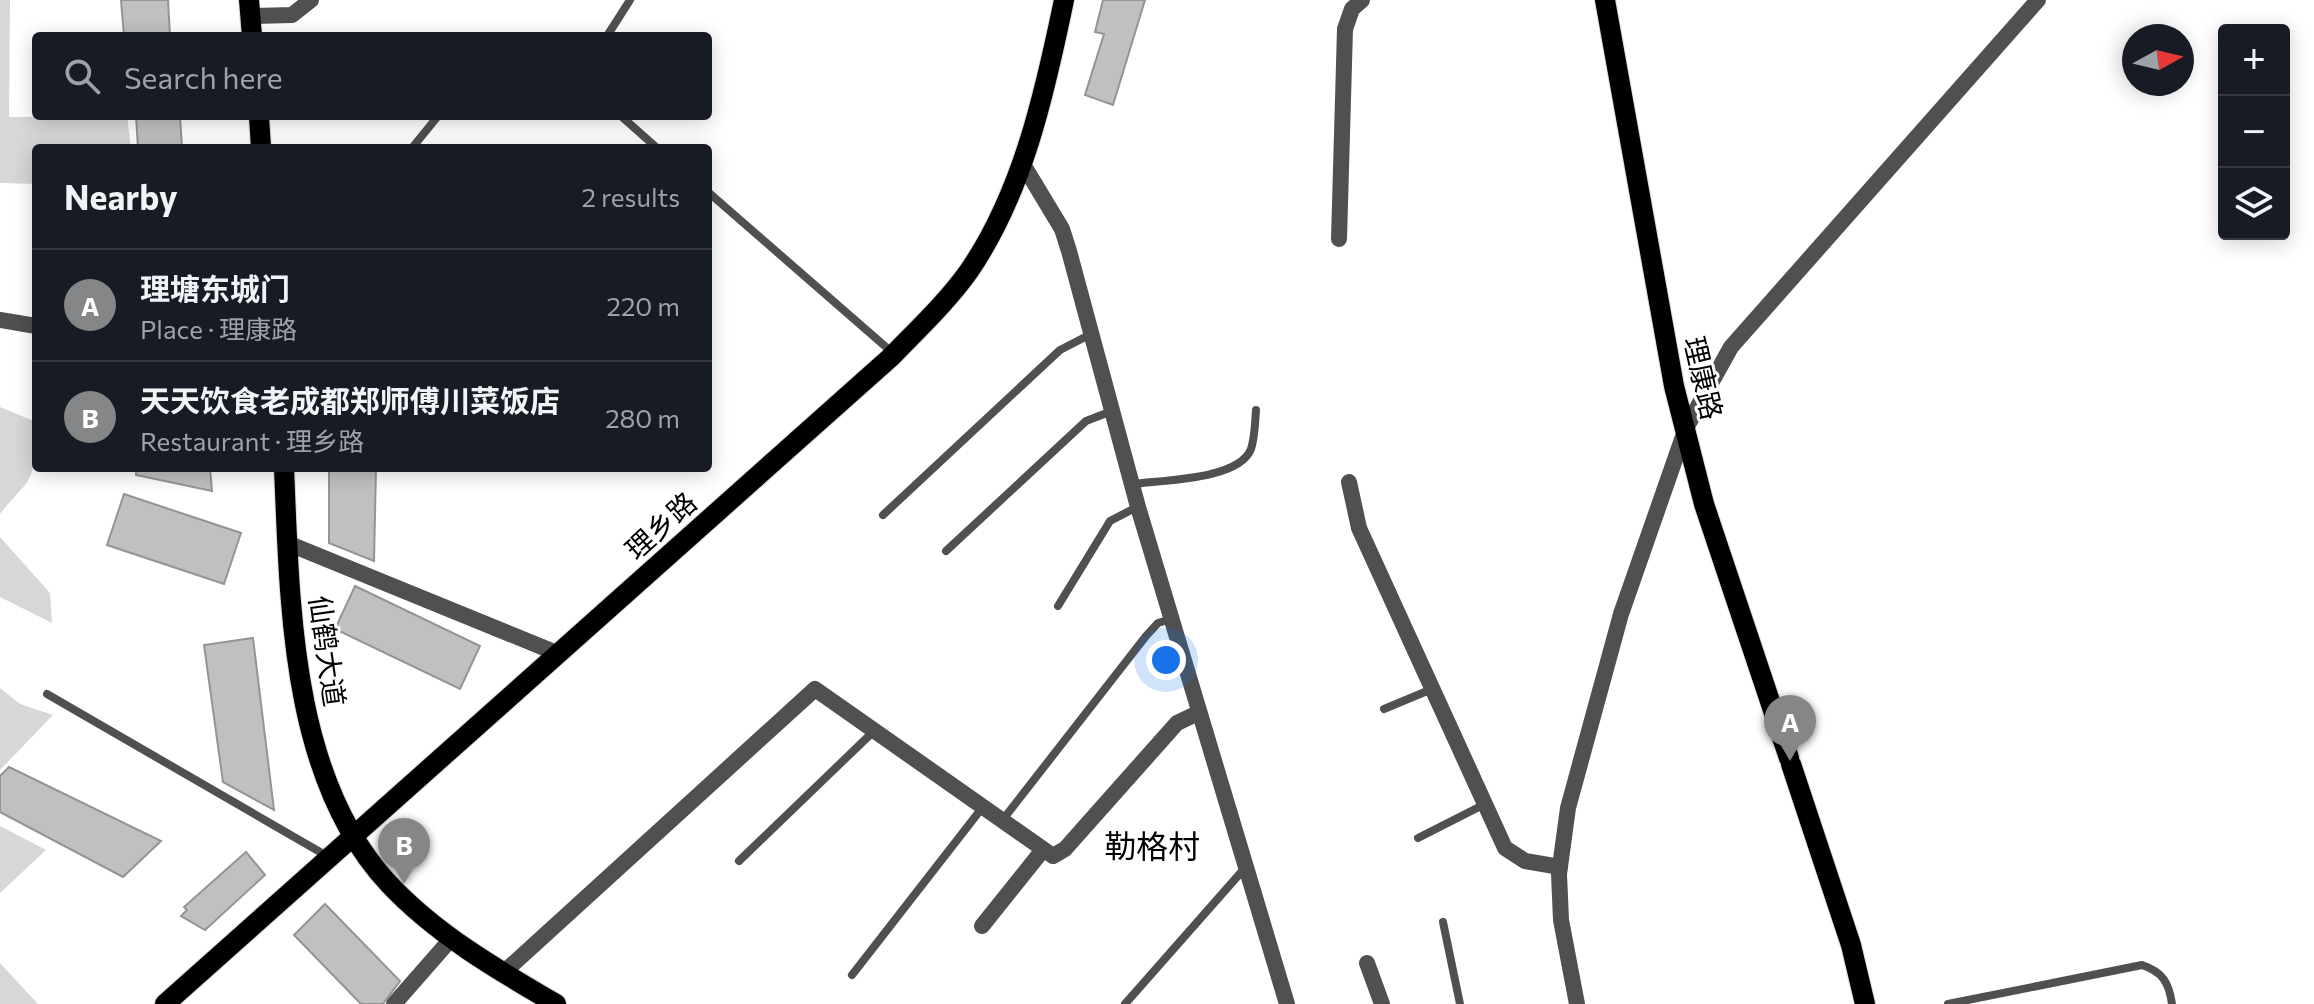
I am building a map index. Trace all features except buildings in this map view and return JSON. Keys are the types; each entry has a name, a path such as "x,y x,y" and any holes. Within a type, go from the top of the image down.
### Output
{"main road":[{"name":"理乡路","path":"165,1004 894,354 968,272 1001,212 1021,161 1036,118 1064,0"},
{"name":"理康路","path":"1605,0 1665,343 1704,504 1851,945 1865,1004"},
{"path":"259,120 261,144"},
{"name":"仙鹤大道","path":"284,472 298,669 315,749 353,834 388,882 451,939 556,1004"}],"street":[{"path":"250,17 292,15 311,0"},
{"path":"1339,239 1345,29 1352,9 1362,0"},
{"path":"1577,1004 1563,944 1560,867 1568,808 1629,590 1686,428 1731,347 2038,0"},
{"path":"1021,161 1062,229 1138,507 1244,869 1287,1004"},
{"path":"0,320 32,325"},
{"path":"1349,482 1359,528 1512,855 1560,867"},
{"path":"287,543 559,654"},
{"path":"503,973 815,689 1053,856 1061,852 1177,723 1198,713"},
{"path":"982,926 1042,851"},
{"path":"394,1004 451,939"},
{"path":"1367,963 1382,1004"}],"lane":[{"path":"610,32 630,0"},
{"path":"415,144 435,120"},
{"path":"626,120 652,144"},
{"path":"712,195 894,354"},
{"path":"883,515 1060,350 1092,334"},
{"path":"1132,484 1216,473 1235,466 1251,450 1256,410"},
{"path":"946,551 1086,421 1112,411"},
{"path":"1058,606 1110,521 1125,510 1138,507"},
{"path":"1001,822 1146,636 1158,623 1171,619"},
{"path":"1384,709 1433,688"},
{"path":"47,694 329,857"},
{"path":"739,861 874,731"},
{"path":"1418,838 1486,804"},
{"path":"852,975 982,808"},
{"path":"1125,1004 1244,869"},
{"path":"1443,922 1460,1004"},
{"path":"1948,1004 2142,965 2159,972 2166,980 2172,1004"}],"shaded area":[{"path":"0,0 10,0 9,117 32,117 32,120 128,120 130,144 32,144 32,184 0,183"},
{"path":"0,407 32,420 32,469 25,485 0,514"},
{"path":"0,537 50,593 52,623 0,597"},
{"path":"0,688 20,704 53,715 0,770"},
{"path":"0,826 46,850 0,893"},
{"path":"0,963 38,1004 0,1004"}],"place":[{"name":"理塘东城门","path":"1790,761"},
{"name":"天天饮食老成都郑师傅川菜饭店","path":"404,884"}],"district":[{"name":"勒格村","path":"1152,847"}]}
